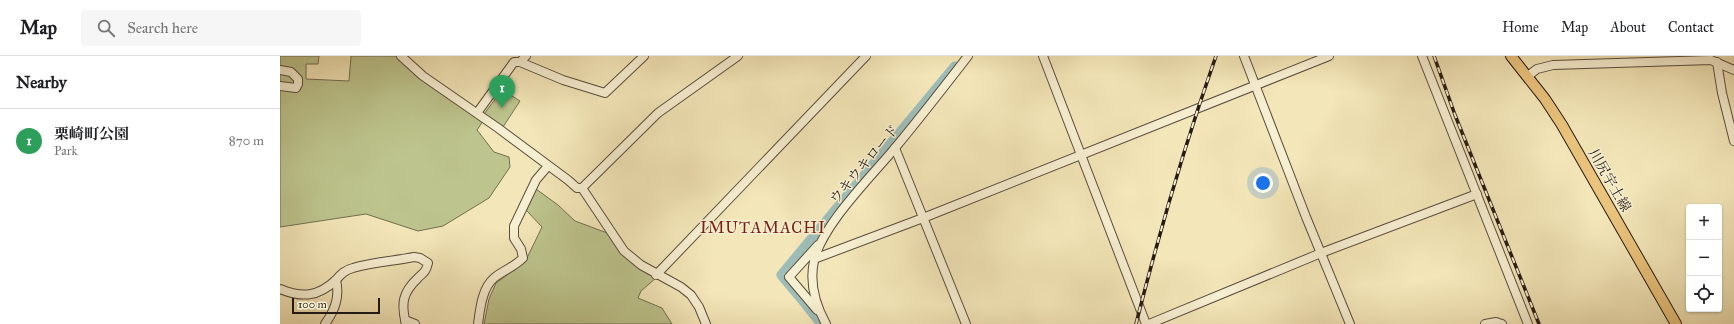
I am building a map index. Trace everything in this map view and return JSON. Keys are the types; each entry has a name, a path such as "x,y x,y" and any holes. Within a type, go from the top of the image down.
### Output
{"main road":[{"name":"川尻宇土線","path":"1512,56 1545,100 1581,156 1676,324"}],"street":[{"path":"401,56 423,76 477,113 577,188 582,188"},
{"path":"477,113 514,62 523,59 563,80 605,93 644,56"},
{"path":"582,188 658,113 738,56"},
{"path":"656,275 866,56"},
{"name":"ウキウキロード","path":"826,324 820,314 811,284 814,259 823,238 838,215 895,148 968,56"},
{"path":"1043,56 1080,155 1148,324 1321,253 1477,194"},
{"path":"1244,56 1306,217 1350,324"},
{"path":"814,259 923,218 1329,56"},
{"path":"1422,56 1528,324"},
{"path":"1528,76 1537,69 1553,65 1659,58 1711,60 1734,70"},
{"path":"1718,62 1722,93 1734,141"},
{"path":"280,70 291,72 298,79 298,84 296,88 280,86"},
{"path":"895,148 966,324"},
{"path":"478,324 486,287 494,278 508,270 522,258 523,254 521,249 514,238 514,226 536,180 548,166"},
{"path":"582,188 624,251 656,275 682,287 691,295 699,307 706,324"},
{"path":"820,314 789,277 823,238"},
{"path":"280,289 302,296 320,292 336,280 340,274 352,268 414,257 420,258 428,263 426,272 408,288 403,300 402,310 406,322 415,324"},
{"path":"326,324 333,314 337,301 338,291 336,280"},
{"path":"1485,324 1496,322 1502,324"}],"green space":[{"path":"280,56 319,56 318,64 306,64 306,79 349,81 351,56 398,56 483,121 477,130 494,152 509,157 510,167 489,198 443,226 418,231 366,214 280,227"},
{"path":"499,94 506,98 509,94 520,101 503,127 484,114"},
{"path":"536,189 558,205 575,221 610,234 656,278 641,291 638,298 662,308 672,324 484,324 489,299 496,283 525,262 542,227 526,210"}],"waterway":[{"path":"822,324 782,275 955,67"}],"railway":[{"path":"1136,324 1173,189 1216,56"},
{"path":"1434,56 1455,115 1539,324"}],"place":[{"name":"栗崎町公園","path":"502,108"}],"district":[{"name":"IMUTAMACHI","path":"763,227"}]}
